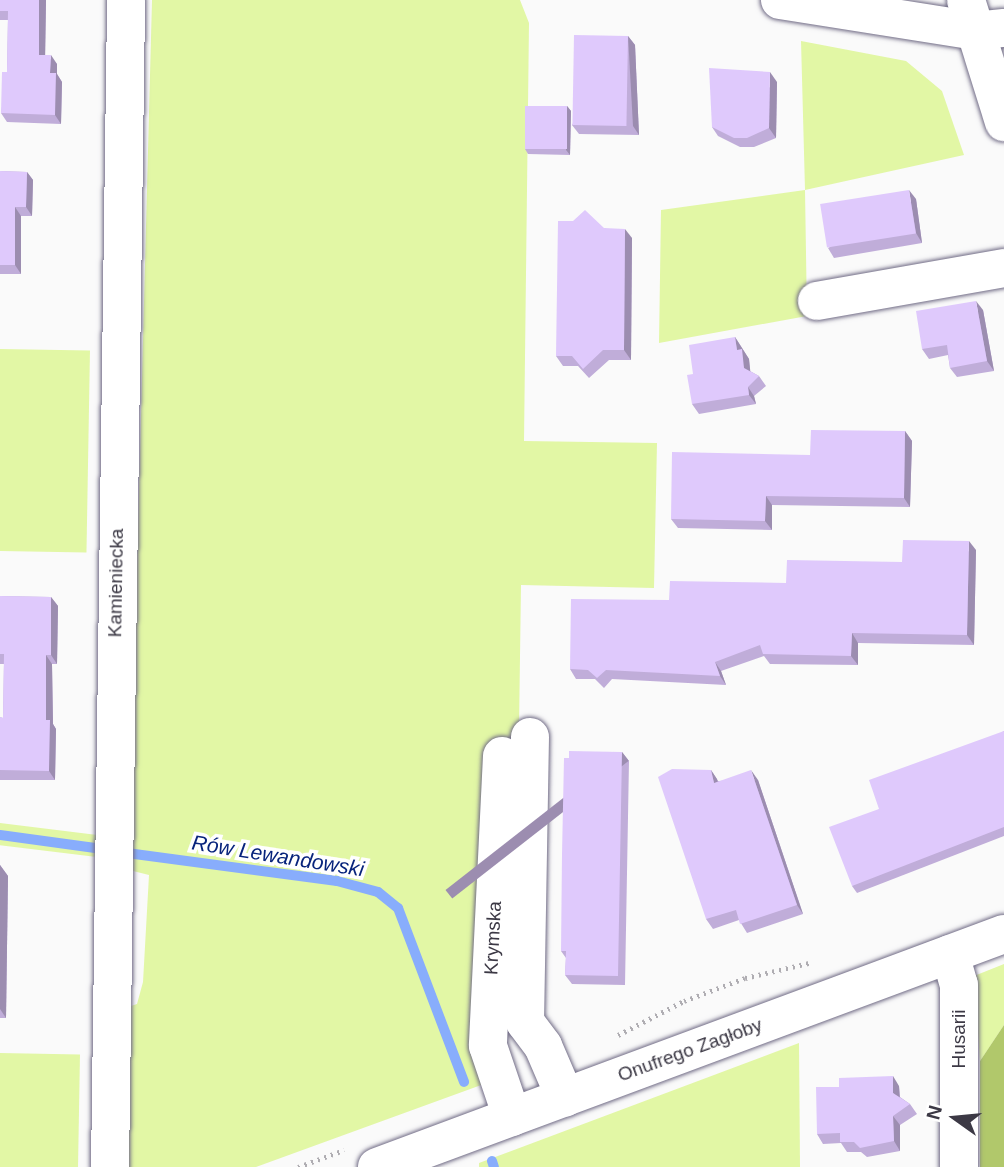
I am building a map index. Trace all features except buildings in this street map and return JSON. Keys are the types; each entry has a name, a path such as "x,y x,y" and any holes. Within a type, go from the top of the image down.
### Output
{"street":[{"name":"Kamieniecka","path":"110,1167 126,0"},
{"path":"780,0 981,20 1004,122"},
{"path":"817,300 1004,268"},
{"name":"Krymska","path":"512,1117 488,1046 516,746 525,1022 543,1046 565,1097"},
{"name":"Onufrego Zagłoby","path":"377,1167 1004,934"},
{"name":"Husarii","path":"950,954 959,985 960,1167"}],"green space":[{"path":"152,0 520,0 529,23 524,441 657,443 654,588 521,585 519,729 484,1084 256,1167 126,1167 128,1007 137,1004 143,982 149,875 129,870"},
{"path":"801,41 906,61 942,91 964,155 805,190"},
{"path":"805,190 807,316 659,343 661,210"},
{"path":"0,349 90,351 86,553 0,551"},
{"path":"0,823 97,835 95,857 0,845"},
{"path":"1004,964 1004,1025 980,1061 974,976"},
{"path":"1004,1025 1004,1167 980,1167 980,1061"},
{"path":"799,1043 800,1167 479,1167 479,1163"},
{"path":"0,1053 80,1054 78,1167 0,1167"}],"waterway":[{"name":"Rów Lewandowski","path":"0,835 95,848"},
{"name":"Rów Lewandowski","path":"127,853 337,881 378,892 398,908 464,1082"},
{"name":"Rów Lewandowski","path":"492,1161 494,1167"}]}
